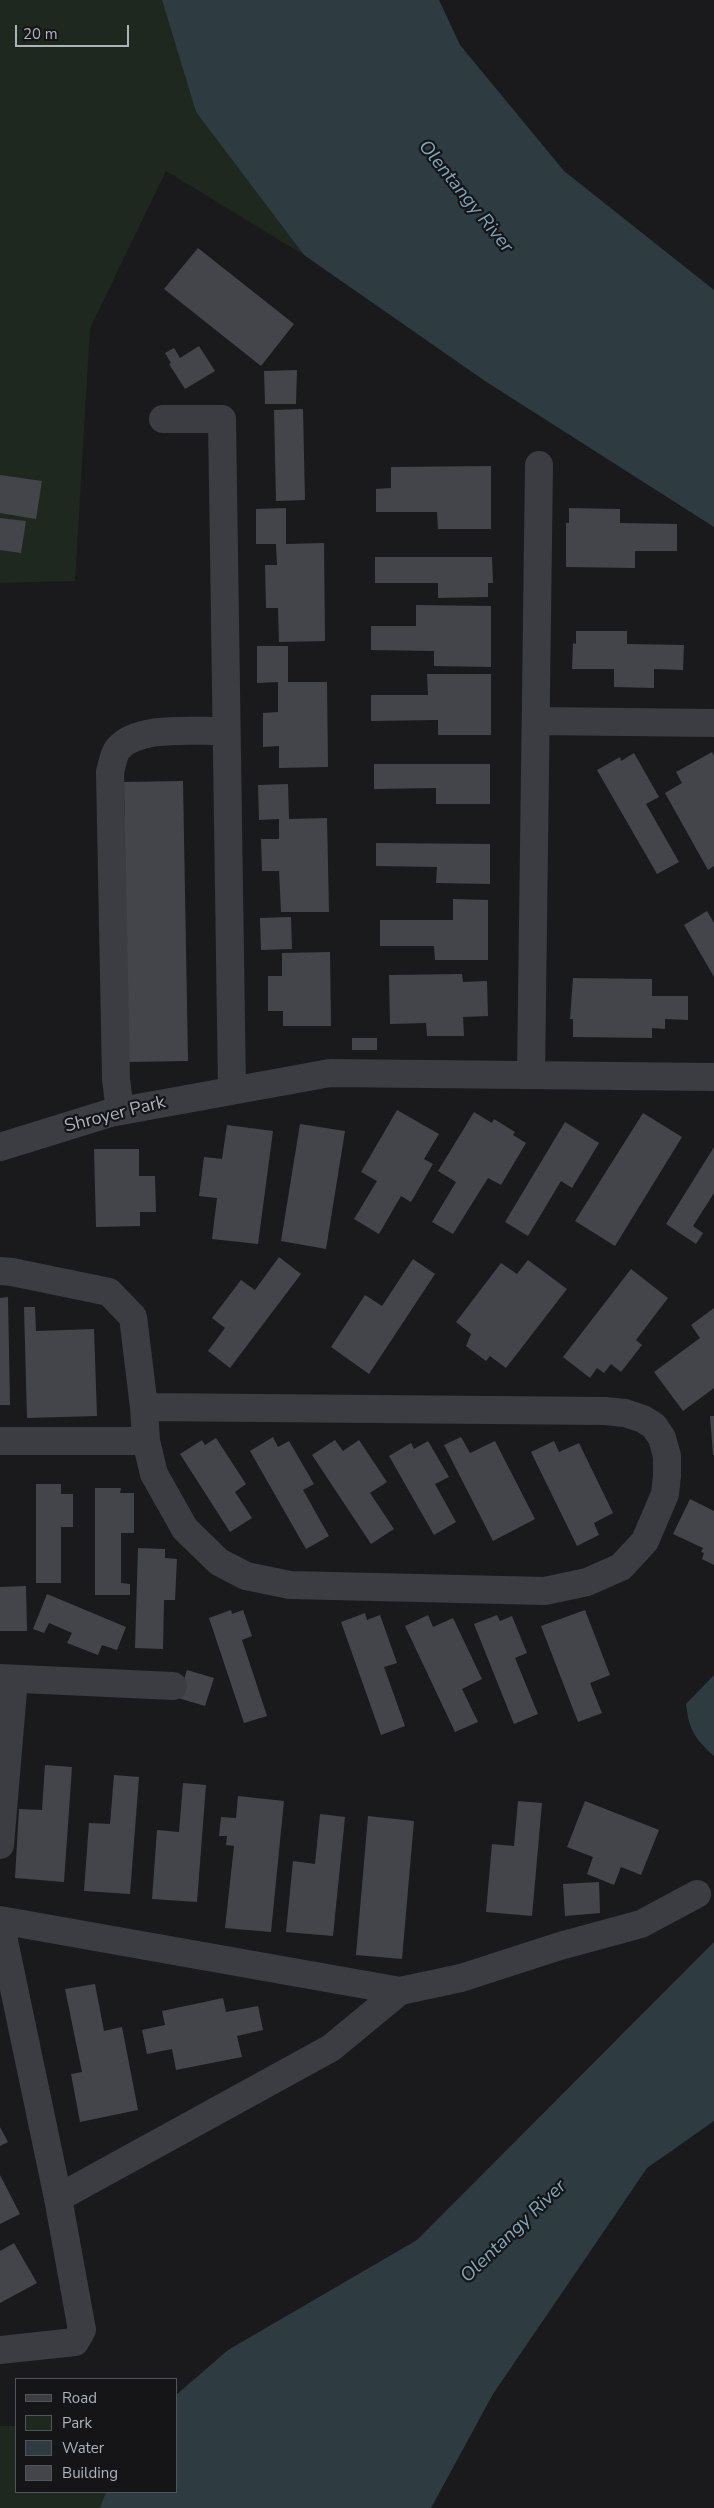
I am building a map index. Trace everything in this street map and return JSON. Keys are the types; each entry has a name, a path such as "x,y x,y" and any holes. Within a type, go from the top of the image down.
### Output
{"street":[{"path":"163,419 222,419 232,1090"},
{"path":"531,1074 539,466"},
{"path":"536,721 714,723"},
{"path":"120,1111 116,1079 110,772 117,751 133,737 150,732 226,731"},
{"name":"Shroyer Park","path":"0,1148 120,1111 330,1073 531,1074 714,1078"},
{"path":"0,1271 109,1292 133,1317 146,1441 154,1474 170,1506 185,1529 201,1547 219,1562 246,1576 290,1585 545,1591 588,1582 621,1567 645,1542 665,1494 667,1456 662,1438 648,1422 625,1413 595,1411 144,1408"},
{"path":"0,1441 146,1441"},
{"path":"0,1845 7,1678 172,1686"},
{"path":"0,2350 75,2342 82,2330 58,2198 0,1921 400,1991 462,1978 560,1946 641,1924 698,1894"},
{"path":"58,2198 331,2048 400,1991"}],"green space":[{"path":"0,0 162,0 196,112 304,255 166,171 90,328 75,581 0,583"},
{"path":"0,2426 15,2426 15,2493 106,2493 100,2508 0,2508"}],"water":[{"name":"Olentangy River","path":"162,0 439,0 460,45 564,171 714,290 714,527 485,381 304,255 196,112"},
{"path":"714,1675 714,1756 694,1733 689,1721 686,1704"},
{"name":"Olentangy River","path":"714,1942 714,2121 647,2168 493,2394 431,2508 100,2508 106,2493 178,2493 178,2393 228,2350 417,2240"}],"building":[{"path":"198,248 294,324 261,366 164,289"},
{"path":"199,346 215,371 185,389 169,364 171,363 165,353 174,348 180,358"},
{"path":"297,370 296,404 265,404 264,371"},
{"path":"303,409 305,500 276,501 274,410"},
{"path":"491,466 491,529 438,529 437,512 376,512 376,489 391,488 391,467"},
{"path":"0,475 42,481 36,519 0,513"},
{"path":"286,508 286,544 324,543 325,641 279,642 278,608 266,608 265,565 277,565 276,544 256,544 256,509"},
{"path":"569,508 620,509 620,523 677,524 677,551 635,551 635,568 566,567 566,523 569,523"},
{"path":"0,518 26,521 21,553 0,550"},
{"path":"375,557 492,557 493,583 488,583 488,597 438,598 438,583 375,583"},
{"path":"416,605 491,606 491,667 434,666 434,651 371,650 371,626 416,626"},
{"path":"576,631 627,631 627,644 684,645 683,670 654,669 654,688 614,687 614,669 572,669 573,643 576,644"},
{"path":"257,646 288,646 288,682 327,682 328,767 279,768 279,746 263,747 263,713 278,712 278,682 257,683"},
{"path":"427,674 491,674 491,735 438,735 438,720 371,721 371,695 428,695"},
{"path":"712,752 714,756 714,866 708,870 665,793 682,783 676,772"},
{"path":"634,753 659,797 646,804 679,862 657,874 597,770 620,757 621,761"},
{"path":"374,764 490,764 490,804 436,804 436,788 374,789"},
{"path":"183,781 188,1061 128,1062 124,782"},
{"path":"288,784 289,819 327,818 329,912 281,912 279,871 262,871 261,839 279,839 279,819 259,820 258,785"},
{"path":"376,843 490,844 490,884 436,883 437,867 376,866"},
{"path":"453,899 488,900 488,960 435,960 434,946 380,946 380,920 453,920"},
{"path":"707,911 714,923 714,977 684,925"},
{"path":"291,917 292,949 261,950 260,918"},
{"path":"330,952 331,1026 283,1026 283,1011 268,1011 268,976 282,976 282,953"},
{"path":"462,974 463,982 487,981 488,1016 463,1017 464,1036 427,1036 426,1023 390,1024 389,975"},
{"path":"573,978 652,979 652,996 688,996 688,1020 665,1019 665,1029 652,1028 652,1038 573,1037 573,1019 570,1019"},
{"path":"352,1038 377,1038 377,1050 352,1050"},
{"path":"397,1110 439,1134 424,1159 433,1164 411,1202 401,1196 379,1234 354,1219 377,1181 361,1172"},
{"path":"474,1112 492,1123 494,1119 515,1132 513,1135 526,1143 501,1185 488,1178 453,1234 432,1222 456,1182 438,1171"},
{"path":"643,1113 682,1137 615,1246 575,1221"},
{"path":"565,1122 599,1143 572,1188 561,1181 528,1236 505,1222"},
{"path":"300,1124 345,1131 326,1249 281,1241"},
{"path":"227,1125 273,1131 258,1244 212,1239 217,1198 199,1196 204,1157 222,1159"},
{"path":"714,1147 714,1193 693,1226 703,1233 696,1244 666,1224"},
{"path":"94,1149 139,1149 139,1176 155,1176 156,1212 140,1212 140,1226 96,1227"},
{"path":"279,1257 301,1274 230,1368 208,1351 225,1328 212,1318 241,1280 255,1290"},
{"path":"413,1259 435,1274 369,1374 331,1347 365,1295 382,1306"},
{"path":"528,1260 567,1289 506,1368 490,1356 486,1361 466,1346 471,1334 456,1322 501,1263 517,1274"},
{"path":"631,1269 668,1298 636,1340 642,1345 621,1372 611,1364 604,1373 597,1368 590,1378 563,1357"},
{"path":"8,1297 10,1405 0,1405 0,1298"},
{"path":"24,1307 35,1307 36,1331 94,1329 97,1416 27,1418"},
{"path":"714,1308 714,1388 683,1411 654,1372 700,1338 691,1325"},
{"path":"710,1416 714,1416 714,1455 713,1455"},
{"path":"273,1437 278,1447 289,1441 314,1484 303,1490 329,1536 306,1549 250,1451"},
{"path":"461,1437 470,1453 495,1441 535,1519 493,1541 444,1445"},
{"path":"216,1438 246,1484 235,1492 252,1518 230,1532 180,1454 202,1440 205,1445"},
{"path":"335,1440 343,1451 359,1440 387,1482 370,1493 394,1529 371,1544 312,1455"},
{"path":"428,1441 449,1477 435,1484 456,1522 434,1535 389,1456 411,1443 414,1449"},
{"path":"554,1441 559,1452 579,1443 613,1513 594,1523 599,1535 577,1546 531,1452"},
{"path":"36,1484 61,1484 61,1494 73,1494 73,1527 61,1527 61,1583 36,1583"},
{"path":"95,1488 121,1488 120,1493 134,1493 134,1533 121,1533 121,1583 130,1584 130,1595 95,1595"},
{"path":"690,1499 714,1511 714,1565 702,1559 704,1553 701,1552 703,1548 673,1534"},
{"path":"138,1548 165,1549 165,1558 177,1559 175,1600 164,1600 163,1649 135,1648"},
{"path":"26,1586 27,1631 0,1631 0,1587"},
{"path":"47,1594 126,1627 117,1650 102,1645 98,1655 67,1643 72,1633 49,1623 44,1633 33,1629"},
{"path":"231,1610 232,1614 243,1610 252,1636 242,1640 267,1716 244,1723 209,1618"},
{"path":"585,1610 610,1675 590,1683 602,1713 578,1722 541,1626"},
{"path":"365,1613 367,1620 380,1615 397,1663 384,1667 405,1726 381,1735 341,1622"},
{"path":"428,1615 433,1627 453,1618 482,1679 462,1689 478,1722 455,1732 405,1626"},
{"path":"497,1615 500,1621 512,1616 527,1653 515,1658 538,1714 514,1724 474,1624"},
{"path":"187,1670 214,1678 205,1706 178,1698"},
{"path":"45,1765 72,1767 64,1882 15,1878 19,1809 42,1810"},
{"path":"114,1775 139,1777 130,1894 84,1891 89,1823 110,1824"},
{"path":"183,1783 206,1785 197,1902 152,1899 157,1830 179,1832"},
{"path":"238,1796 284,1801 271,1932 225,1928 234,1846 226,1845 227,1836 219,1836 221,1817 236,1818"},
{"path":"518,1801 542,1803 532,1916 486,1912 492,1844 514,1846"},
{"path":"585,1801 659,1830 641,1875 621,1867 614,1885 587,1874 593,1857 567,1847"},
{"path":"320,1814 345,1817 333,1936 286,1932 293,1861 315,1864"},
{"path":"368,1816 414,1821 402,1959 356,1955"},
{"path":"599,1882 600,1913 565,1916 563,1884"},
{"path":"95,1984 104,2031 122,2027 138,2110 80,2122 71,2074 82,2072 65,1989"},
{"path":"223,1998 226,2012 258,2006 263,2030 237,2036 242,2057 176,2070 172,2049 147,2054 142,2030 165,2025 162,2011"},
{"path":"0,2127 8,2142 0,2146"},
{"path":"0,2175 20,2214 0,2224"},
{"path":"14,2243 37,2283 0,2303 0,2251"}]}
